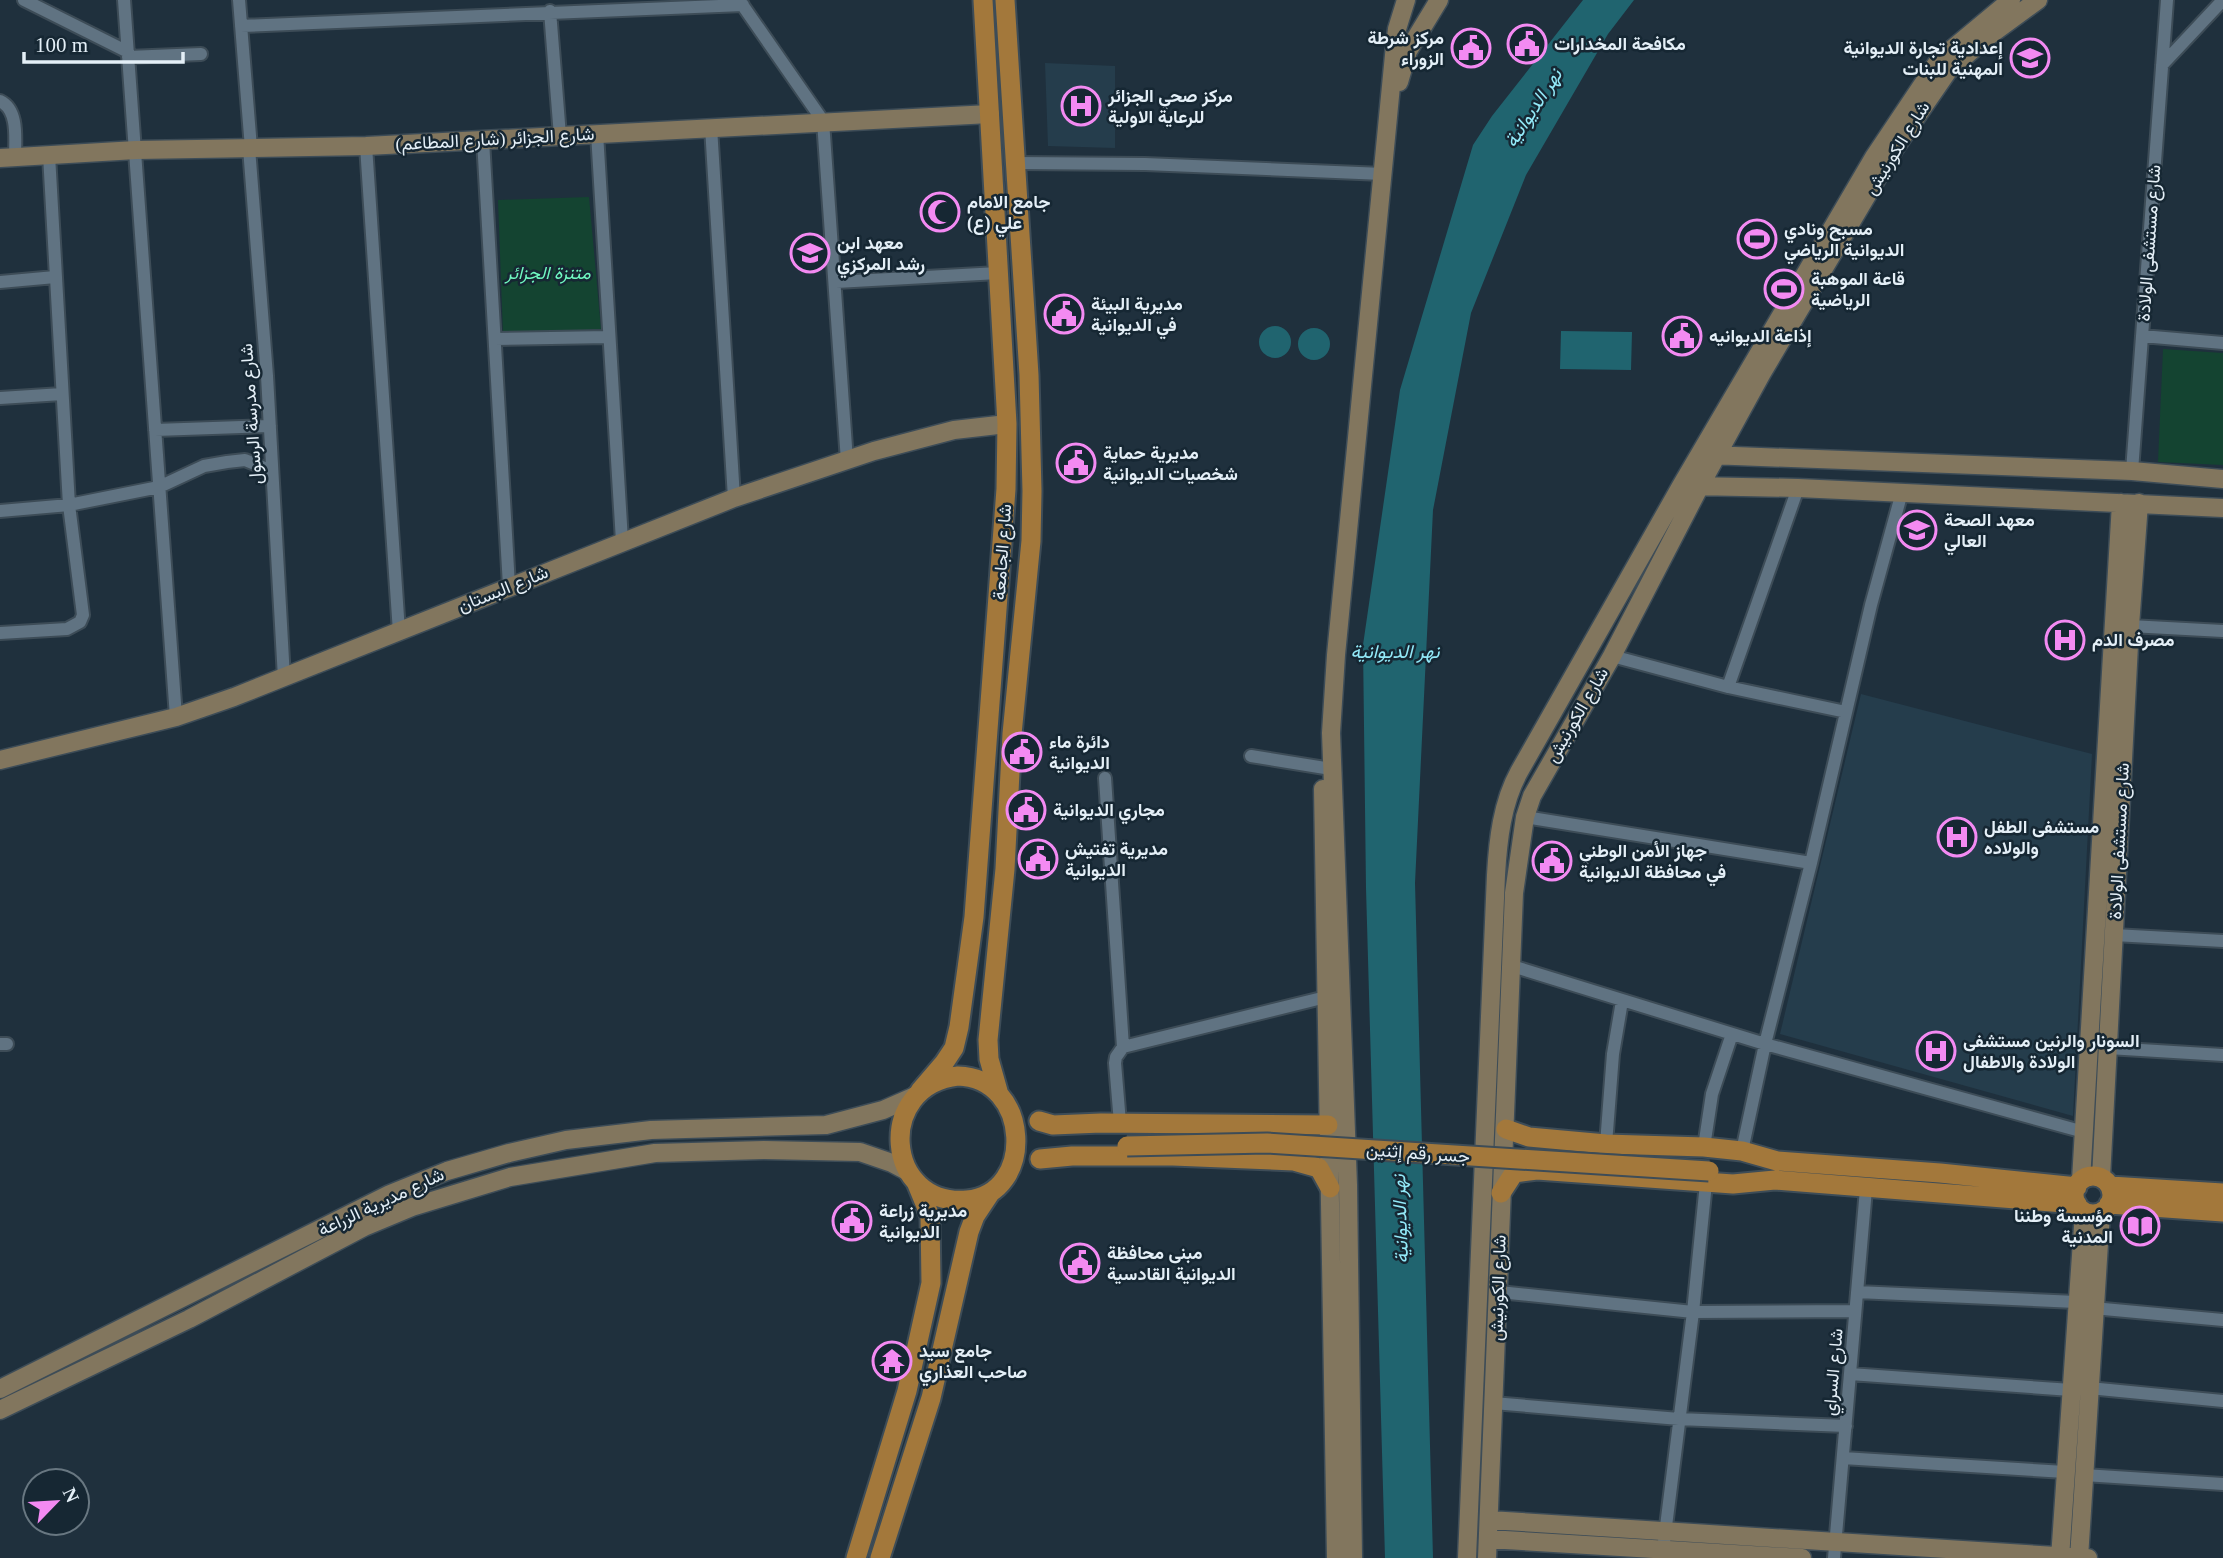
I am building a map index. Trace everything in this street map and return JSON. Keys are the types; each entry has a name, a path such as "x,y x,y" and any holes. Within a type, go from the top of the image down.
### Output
{"main road":[{"name":"شارع الجامعة","path":"918,1093 954,1048 959,1027 974,917 1006,489 1007,424 983,0"},
{"name":"شارع الجامعة","path":"1000,1094 989,1059 988,1040 1005,869 1012,734 1031,541 1032,491 1029,375 1005,0"},
{"path":"1387,126 1408,51 1439,0"},
{"name":"شارع الكورنيش","path":"1487,1558 1516,868 1525,817 1532,796 1633,617 1700,486 1709,455 1874,157 1939,60 2011,0"},
{"name":"شارع الكورنيش","path":"1467,1558 1497,862 1502,824 1513,784 1681,486 1709,455 1762,373 1895,148 1932,92 1961,58 2038,0"},
{"path":"1353,1558 1337,1125 1331,733 1336,655 1401,6"},
{"name":"شارع الجزائر (شارع المطاعم)","path":"8,157 136,150 366,146 990,114"},
{"path":"1004,374 1029,375"},
{"name":"شارع البستان","path":"0,760 176,717 284,678 734,498 925,437 1007,424"},
{"path":"1709,455 2132,471 2223,479"},
{"path":"1951,464 1951,495"},
{"path":"1681,486 1902,492 2223,508"},
{"path":"1006,489 1032,491"},
{"name":"شارع مستشفى الولادة","path":"2093,1196 2108,1048 2130,626 2130,503"},
{"name":"شارع مستشفى الولادة","path":"2093,1196 2084,1132 2102,818 2130,503"},
{"path":"1612,607 1633,617"},
{"path":"1331,733 1322,800 1326,997 1337,1125"},
{"path":"1513,784 1532,796"},
{"path":"2102,818 2120,820"},
{"path":"1497,862 1516,868"},
{"path":"856,1558 907,1391 931,1283 930,1216 901,1156 899,1140 906,1110 918,1093 939,1080 958,1076 984,1082 1039,1121 1059,1131 1078,1134 1124,1135 1337,1125"},
{"name":"شارع مديرية الزراعة","path":"0,1390 390,1194 447,1171 566,1140 651,1130 826,1125 883,1110 918,1093"},
{"path":"880,1558 931,1398 975,1216 1006,1175 1014,1156 1017,1139 1013,1120 1000,1094"},
{"path":"1506,1129 1523,1136 1606,1144 1705,1165 1742,1151 1776,1171 1866,1189 2093,1196 2223,1193"},
{"path":"1006,1175 1063,1150 1085,1147 1124,1135"},
{"name":"جسر رقم إثنين","path":"1124,1135 1361,1138 1705,1165"},
{"name":"شارع مديرية الزراعة","path":"0,1410 209,1309 364,1227 412,1206 510,1177 655,1153 764,1150 860,1153 892,1163 912,1177"},
{"path":"1040,1159 1056,1156 1174,1156 1294,1161 1319,1168 1339,1186 1336,1558"},
{"path":"1501,1193 1514,1173 1530,1170 1705,1165 1776,1171 1940,1173 2223,1212"},
{"path":"912,1177 929,1192 958,1200 991,1192"},
{"path":"2079,1558 2084,1475 2080,1389 2093,1196"},
{"path":"200,1289 209,1309"},
{"path":"2060,1558 2065,1472 2080,1389"},
{"path":"1470,1474 1490,1477"},
{"path":"1489,1520 1664,1530 1835,1550 2088,1558"},
{"path":"1488,1539 1662,1555 1802,1558"}],"street":[{"path":"24,0 128,55 201,54"},
{"path":"124,0 176,717"},
{"name":"شارع مدرسة الرسول","path":"239,0 270,426 284,678"},
{"path":"2157,0 2165,15"},
{"name":"شارع مستشفى الولادة","path":"2132,471 2167,0"},
{"path":"2162,65 2223,0"},
{"path":"241,26 741,2 823,121 847,461"},
{"path":"550,11 560,136"},
{"path":"0,101 11,110 13,118 8,157"},
{"path":"711,127 734,498"},
{"path":"597,133 622,541"},
{"path":"483,140 509,586"},
{"path":"366,146 398,632"},
{"path":"0,633 67,629 80,622 83,615 69,505 49,155"},
{"path":"1016,163 1117,163 1383,174"},
{"path":"836,282 999,273"},
{"path":"0,282 54,277"},
{"path":"2142,336 2223,343"},
{"path":"495,339 608,337"},
{"path":"0,398 62,394"},
{"path":"155,430 270,426"},
{"path":"0,510 69,505 159,487 204,466 227,462 245,460 272,471"},
{"path":"1728,687 1798,488"},
{"path":"1742,1151 1765,1044 1811,863 1871,605 1902,492"},
{"path":"2130,626 2223,631"},
{"path":"1612,656 1728,687 1846,712"},
{"path":"1251,756 1325,768"},
{"path":"1105,778 1123,1047"},
{"path":"1525,817 1811,863"},
{"path":"2114,935 2223,941"},
{"path":"1512,966 1765,1044 2084,1132"},
{"path":"1124,1135 1115,1063 1123,1047 1326,997"},
{"path":"1606,1144 1613,1054 1622,1001"},
{"path":"1662,1555 1693,1312 1712,1094 1732,1034"},
{"path":"2108,1048 2223,1055"},
{"name":"شارع السراي","path":"1835,1550 1866,1189"},
{"path":"1499,1292 1693,1312 1855,1311"},
{"path":"1857,1292 2085,1305 2223,1320"},
{"path":"1850,1374 2223,1401"},
{"path":"1493,1404 1679,1419 1846,1426"},
{"path":"1843,1458 2065,1472"},
{"path":"2084,1475 2223,1484"}],"shaded area":[{"name":"مركز صحي الجزائر للرعاية الاولية","path":"1045,63 1115,66 1115,148 1048,146"},
{"name":"مستشفى الطفل والولاده","path":"1861,694 2092,754 2073,1116 1780,1034"}],"green space":[{"name":"متنزة الجزائر","path":"589,197 601,329 503,334 498,200"},
{"path":"2163,349 2223,353 2223,465 2158,462"}],"water":[{"name":"نهر الديوانية","path":"1583,0 1634,0 1608,34 1526,175 1471,313 1433,510 1415,883 1433,1558 1385,1558 1366,888 1363,645 1400,390 1473,145 1492,116"},
{"path":"1275,326 1286,331 1291,342 1286,353 1275,358 1264,353 1259,342 1264,331"},
{"path":"1314,328 1325,333 1330,344 1325,355 1314,360 1303,355 1298,344 1303,333"},
{"path":"1561,331 1632,332 1631,370 1560,369"}],"place":[{"name":"مكافحة المخدارات","path":"1527,44"},
{"name":"مركز شرطة الزوراء","path":"1471,48"},
{"name":"إعدادية تجارة الديوانية المهنية للبنات","path":"2030,58"},
{"name":"مركز صحي الجزائر للرعاية الاولية","path":"1081,106"},
{"name":"جامع الامام علي (ع)","path":"940,212"},
{"name":"مسبح ونادي الديوانية الرياضي","path":"1757,239"},
{"name":"معهد ابن رشد المركزي","path":"810,253"},
{"name":"قاعة الموهبة الرياضية","path":"1784,289"},
{"name":"مديرية البيئة في الديوانية","path":"1064,314"},
{"name":"إذاعة الديوانيه","path":"1682,336"},
{"name":"مديرية حماية شخصيات الديوانية","path":"1076,463"},
{"name":"معهد الصحة العالي","path":"1917,530"},
{"name":"مصرف الدم","path":"2065,640"},
{"name":"دائرة ماء الديوانية","path":"1022,752"},
{"name":"مجاري الديوانية","path":"1026,810"},
{"name":"مستشفى الطفل والولاده","path":"1957,837"},
{"name":"مديرية تفتيش الديوانية","path":"1038,859"},
{"name":"جهاز الأمن الوطني في محافظة الديوانية","path":"1552,861"},
{"name":"السونار والرنين مستشفى الولادة والاطفال","path":"1936,1051"},
{"name":"مديرية زراعة الديوانية","path":"852,1221"},
{"name":"مؤسسة وطننا المدنية","path":"2140,1226"},
{"name":"مبنى محافظة الديوانية القادسية","path":"1080,1263"},
{"name":"جامع سيد صاحب العذاري","path":"892,1361"}]}
